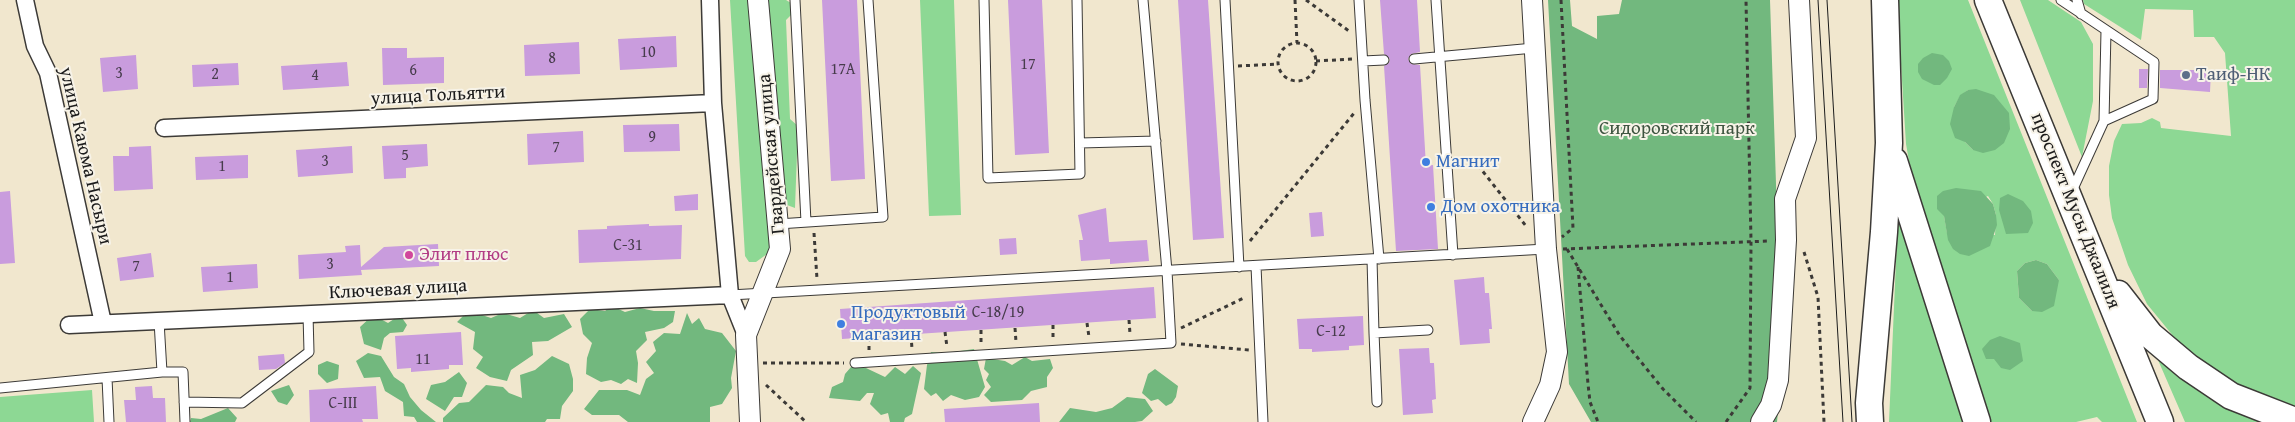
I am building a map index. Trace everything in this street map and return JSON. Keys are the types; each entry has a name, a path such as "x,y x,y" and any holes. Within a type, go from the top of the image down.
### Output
{"main road":[{"path":"1870,422 1869,403 1884,232 1888,143 1885,0"},
{"name":"проспект Мусы Джалиля","path":"1988,0 2070,196 2160,422"},
{"path":"1888,143 1977,422"},
{"path":"2100,271 2150,335 2188,368 2230,396 2295,421"}],"street":[{"name":"улица Каюма Насыри","path":"25,0 35,46 48,73 103,323"},
{"path":"710,0 713,102 730,295 746,335"},
{"name":"Гвардейская улица","path":"750,422 746,335 780,249 758,0"},
{"path":"1532,0 1546,249 1557,352 1552,377 1539,416"},
{"path":"1761,422 1771,405 1778,380 1786,240 1785,199 1806,138 1799,0"},
{"name":"улица Тольятти","path":"164,128 713,102"},
{"name":"Ключевая улица","path":"69,326 730,295"}],"lane":[{"path":"795,0 810,222"},
{"path":"778,224 883,217 868,0"},
{"path":"984,0 988,178 1080,174 1077,0"},
{"path":"855,363 1171,343 1167,271 1143,0"},
{"path":"1225,0 1239,267"},
{"path":"1359,0 1376,259 1374,333 1377,402"},
{"path":"1436,0 1453,255"},
{"path":"2060,0 2154,62 2153,99 2104,122"},
{"path":"2077,0 2081,14"},
{"path":"2070,196 2104,122 2106,31"},
{"path":"1414,58 1534,48"},
{"path":"1363,61 1384,60"},
{"path":"1080,143 1156,141"},
{"path":"730,295 1546,249"},
{"path":"1256,266 1263,422"},
{"path":"184,402 242,403 309,352 308,314"},
{"path":"159,321 162,372"},
{"path":"1374,333 1428,330"},
{"path":"0,388 162,372 183,372 185,422"},
{"path":"106,378 109,422"}],"path":[{"path":"1295,0 1297,43"},
{"path":"1306,0 1362,40"},
{"path":"1546,249 1573,228 1561,0"},
{"path":"1726,422 1750,388 1751,241 1746,0"},
{"path":"1297,43 1311,49 1316,61 1313,72 1308,77 1296,81 1284,76 1278,64 1278,58 1284,47 1297,43"},
{"path":"1316,61 1351,59 1363,61"},
{"path":"1228,66 1278,64"},
{"path":"1238,255 1365,100"},
{"path":"1447,161 1473,159 1546,249"},
{"path":"810,222 818,290"},
{"path":"1546,249 1786,240"},
{"path":"1567,249 1620,336 1638,360 1696,422"},
{"path":"1578,266 1590,402 1598,422"},
{"path":"1170,333 1257,291"},
{"path":"1171,343 1260,351"},
{"path":"747,365 855,363"},
{"path":"747,365 806,422"}],"green space":[{"path":"730,0 749,0 771,246 767,254 756,262 749,262 745,256"},
{"path":"767,0 786,0 791,3 792,14 786,20 790,119 798,126 795,208 787,205"},
{"path":"920,0 954,0 961,215 929,216"},
{"name":"Сидоровский парк","path":"1548,0 1570,0 1572,26 1597,39 1597,16 1619,14 1622,0 1770,0 1782,368 1777,422 1591,422 1569,384"},
{"path":"1897,0 1968,0 2137,422 2102,422 2097,417 2076,422 1987,422 1916,201 1906,144","holes":["1968,90 1973,150 1965,142 1954,107 1960,96","1988,196 1993,204 1996,215 1995,235 1947,233 1944,216","2036,260 2047,264 2059,280 2032,311 2019,298 2017,271 2025,263"]},
{"path":"2020,0 2048,0 2081,22 2093,44 2093,101 2082,157"},
{"path":"2083,0 2295,0 2295,409 2239,387 2183,348 2147,304 2128,265 2112,218 2109,195 2109,166 2114,141 2122,124 2141,123 2152,118 2160,122 2161,128 2231,136 2225,53 2214,37 2194,37 2193,10 2145,9 2141,40 2084,4"},
{"path":"1932,53 1943,55 1949,61 1952,69 1940,85 1934,85 1922,79 1918,72 1918,64 1923,58"},
{"path":"1976,89 1994,95 2009,113 2010,129 2004,143 1995,150 1983,153 1973,150 1965,142 1955,138 1950,124 1954,107 1960,95 1968,90"},
{"path":"1956,188 1981,191 1993,204 1996,215 1997,225 1990,246 1969,256 1960,254 1953,249 1948,240 1944,216 1937,209 1937,196 1943,191"},
{"path":"2008,194 2023,201 2031,211 2033,223 2028,233 2006,234 1999,210 2000,198"},
{"path":"1898,215 1958,403 1963,422 1889,422"},
{"path":"2036,260 2047,264 2059,280 2054,306 2042,312 2032,311 2019,298 2017,271 2025,263"},
{"path":"612,306 625,312 640,308 654,311 675,311 673,322 664,328 645,332 647,340 636,351 638,363 637,383 628,379 621,384 611,380 601,382 586,374 587,358 592,343 583,334 580,319 590,309 605,311"},
{"path":"533,310 544,318 564,314 572,327 548,341 532,342 533,355 511,370 507,381 490,377 476,368 483,357 473,349 475,332 457,322 463,316 476,313 491,318 503,313 520,318"},
{"path":"687,313 692,324 699,318 705,329 722,333 736,351 731,378 732,388 722,404 710,407 710,422 628,422 619,415 592,415 584,409 599,390 627,390 640,395 646,379 654,373 646,362 656,351 653,342 664,333 680,334"},
{"path":"373,315 388,323 400,315 407,325 403,332 390,333 384,338 381,350 364,344 360,327"},
{"path":"2000,336 2020,343 2023,361 2010,370 2001,368 1994,359 1986,359 1982,349 1990,340"},
{"path":"974,349 985,387 979,397 965,400 951,395 943,401 936,393 931,396 924,389 927,365 931,352 946,353"},
{"path":"368,353 381,356 394,377 404,384 410,397 421,410 436,422 417,422 414,417 404,416 403,402 385,391 380,377 364,378 356,361"},
{"path":"552,356 569,364 573,379 573,391 562,406 560,419 547,419 545,422 443,422 443,418 459,403 469,402 486,385 503,387 509,393 522,398 520,375 535,370"},
{"path":"1025,357 1032,361 1050,359 1053,368 1047,377 1047,387 1031,391 1022,400 991,402 984,395 991,387 986,380 989,374 984,369 986,358 1005,361 1012,365"},
{"path":"2158,360 2207,396 2233,411 2264,422 2185,422"},
{"path":"327,361 339,365 338,379 327,383 318,374 318,365"},
{"path":"913,366 921,373 912,414 905,418 904,422 890,422 888,413 881,415 870,404 874,393 867,393 860,401 829,398 832,387 843,382 845,374 851,367 866,368 885,377 895,367 905,374"},
{"path":"1155,369 1178,386 1176,397 1172,403 1166,406 1158,399 1151,401 1142,393 1148,374"},
{"path":"459,372 467,383 462,397 454,397 445,411 426,399 431,385 445,382"},
{"path":"289,385 294,395 287,405 278,402 271,391"},
{"path":"92,390 94,422 0,422 0,397"},
{"path":"1127,397 1145,399 1153,411 1142,421 1135,422 1059,422 1070,408 1096,412 1112,408"},
{"path":"228,408 237,418 235,422 190,422 191,418 201,419"}],"building":[{"path":"822,0 857,0 865,179 831,181"},
{"path":"1008,0 1042,0 1049,153 1015,155"},
{"path":"1178,0 1208,0 1224,238 1193,240"},
{"path":"1380,0 1417,0 1420,52 1411,54 1408,59 1411,64 1420,65 1426,166 1433,165 1438,249 1396,251 1384,66 1389,63 1390,59 1384,54"},
{"path":"676,36 677,67 620,70 618,39"},
{"path":"579,42 580,74 525,76 524,45"},
{"path":"382,48 407,48 407,58 444,57 444,83 383,85"},
{"path":"136,55 138,89 103,92 100,58"},
{"path":"347,62 349,86 283,90 281,66"},
{"path":"238,63 239,85 193,87 192,65"},
{"path":"2139,69 2148,69 2147,88 2139,88"},
{"path":"2160,70 2211,70 2210,92 2160,88"},
{"path":"679,124 680,151 624,152 623,125"},
{"path":"583,131 584,162 528,165 527,134"},
{"path":"427,144 428,166 406,168 406,178 384,179 382,146"},
{"path":"151,146 153,189 114,191 113,156 129,156 129,147"},
{"path":"352,146 353,173 298,177 296,150"},
{"path":"248,155 248,178 196,180 195,157"},
{"path":"10,191 15,263 0,264 0,192"},
{"path":"698,194 698,210 675,211 674,196"},
{"path":"1106,208 1109,242 1147,240 1149,261 1110,264 1110,259 1081,261 1079,240 1083,240 1078,215"},
{"path":"1322,212 1324,236 1311,237 1309,213"},
{"path":"649,224 649,226 682,225 681,259 579,263 578,230 607,229 607,226"},
{"path":"1016,238 1017,254 1000,255 999,239"},
{"path":"438,244 439,266 361,270 362,275 299,279 298,255 346,252 345,246 360,245 361,267 384,247"},
{"path":"151,253 154,277 120,281 117,258"},
{"path":"257,264 258,288 203,292 201,267"},
{"path":"1484,277 1485,293 1489,293 1492,329 1489,329 1490,343 1460,345 1454,280"},
{"path":"1154,287 1156,318 842,339 840,309"},
{"path":"1363,316 1364,345 1349,346 1349,350 1312,352 1312,349 1299,349 1297,319"},
{"path":"461,332 463,365 449,365 449,369 411,372 411,368 397,369 395,336"},
{"path":"1429,348 1430,363 1434,363 1436,399 1432,400 1433,413 1403,415 1399,349"},
{"path":"284,354 285,363 276,369 259,370 258,356"},
{"path":"152,386 153,398 165,398 166,422 126,422 124,400 136,400 135,387"},
{"path":"376,386 378,419 362,419 363,422 310,422 309,390"},
{"path":"1039,403 1040,422 945,422 944,409"}],"tram line":[{"path":"1818,0 1843,422"},
{"path":"1827,0 1852,422"}],"place":[{"name":"Таиф-НК","path":"2186,75"},
{"name":"Магнит","path":"1426,162"},
{"name":"Дом охотника","path":"1431,207"},
{"name":"Элит плюс","path":"409,255"},
{"name":"Продуктовый магазин","path":"841,324"}]}
